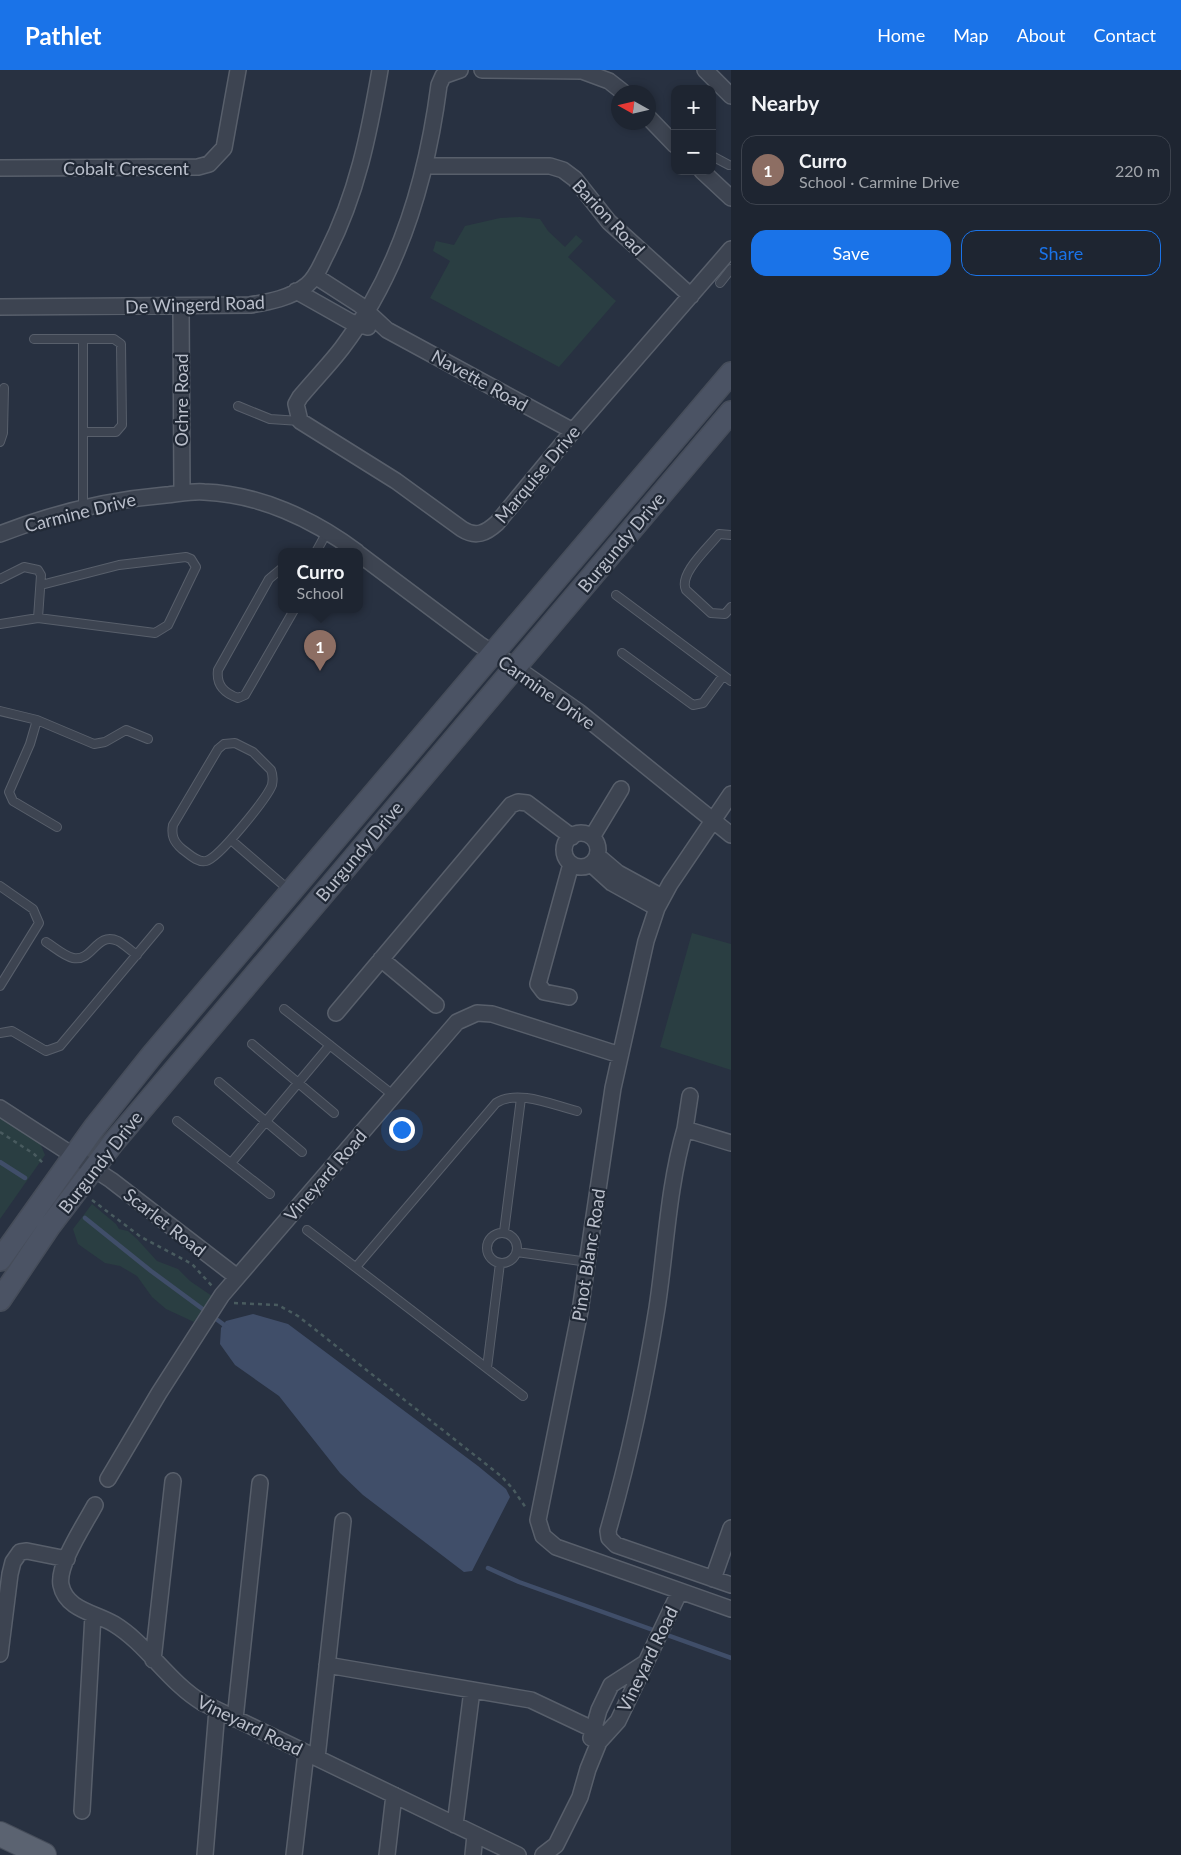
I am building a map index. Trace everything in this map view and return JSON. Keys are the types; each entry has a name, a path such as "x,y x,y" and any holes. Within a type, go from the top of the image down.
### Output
{"main road":[{"name":"Burgundy Drive","path":"0,1260 73,1156 152,1055 731,373"},
{"name":"Burgundy Drive","path":"0,1300 49,1227 93,1169 311,908 731,412"},
{"path":"0,1834 44,1855"}],"street":[{"name":"Cobalt Crescent","path":"0,168 198,168 209,164 224,148 238,70"},
{"name":"De Wingerd Road","path":"0,307 250,305 272,301 308,285 315,276 344,219 363,156 380,70"},
{"path":"300,421 297,413 298,400 342,348 358,325 399,249 425,166 439,85 443,76 460,70"},
{"path":"482,70 582,71 609,81 614,85"},
{"path":"705,70 731,96"},
{"path":"656,126 671,142"},
{"name":"Barion Road","path":"425,166 550,166 562,170 575,179 597,209 630,242 691,296"},
{"path":"706,175 731,198"},
{"name":"Marquise Drive","path":"300,421 396,481 472,534 487,532 497,523 573,431 731,249"},
{"path":"315,276 366,311"},
{"path":"296,291 358,325"},
{"name":"Ochre Road","path":"181,306 182,493"},
{"name":"Navette Road","path":"366,311 387,330 573,431"},
{"name":"Navette Road","path":"358,325 387,330"},
{"name":"Carmine Drive","path":"0,534 34,522 110,502 203,492 288,510 351,548"},
{"name":"Carmine Drive","path":"363,557 493,653 579,712 731,835"},
{"path":"592,837 621,789"},
{"name":"Pinot Blanc Road","path":"731,794 659,902 646,941 620,1055 580,1311 538,1512 539,1528 547,1540 556,1547 731,1609"},
{"path":"336,1013 511,805 518,802 527,803 572,837"},
{"path":"582,833 592,837 598,845 595,860 582,868 572,864 564,850 572,837 582,833"},
{"path":"595,860 618,873 659,902"},
{"path":"569,997 544,992 538,984 572,864"},
{"path":"291,891 311,908"},
{"path":"381,959 436,1006"},
{"name":"Vineyard Road","path":"108,1478 159,1393 237,1277 452,1026 463,1018 477,1013 492,1014 620,1055"},
{"path":"690,1096 677,1156 657,1309 625,1471 608,1531 609,1538 616,1544 731,1585"},
{"name":"Scarlet Road","path":"0,1108 93,1169 237,1277"},
{"path":"684,1129 731,1143"},
{"path":"153,1660 173,1482"},
{"path":"235,1719 260,1483"},
{"name":"Vineyard Road","path":"95,1505 61,1574 63,1591 76,1606 119,1628 190,1696 518,1855"},
{"path":"294,1855 328,1665 343,1521"},
{"path":"713,1579 731,1528"},
{"path":"0,1654 10,1574 13,1562 20,1552 27,1551 67,1559"},
{"name":"Vineyard Road","path":"545,1855 556,1845 580,1797 588,1769 599,1742 599,1732 618,1721 680,1591"},
{"path":"82,1811 93,1615"},
{"path":"328,1665 531,1700 599,1732 599,1710 611,1686 648,1656"},
{"path":"455,1825 472,1690"},
{"path":"206,1855 217,1710"},
{"path":"387,1855 394,1795"},
{"path":"473,1855 475,1835"}],"lane":[{"path":"716,158 730,165"},
{"path":"720,283 731,269"},
{"path":"34,339 114,339 121,344 123,419 120,429 116,432 84,432"},
{"path":"83,339 84,508"},
{"path":"0,442 3,433 4,388"},
{"path":"238,406 270,419 300,421"},
{"path":"318,548 327,532"},
{"path":"731,535 719,534 685,575 684,580 686,590 711,613 725,614 731,607"},
{"path":"0,624 38,618 156,633 168,625 196,567 191,559 186,556 119,565 41,585"},
{"path":"0,579 28,567 38,570 41,575 38,618"},
{"path":"278,571 269,579 218,670 217,678 225,691 238,698 245,694 292,613"},
{"path":"616,596 731,682"},
{"path":"622,653 693,705 703,703 723,676"},
{"path":"0,710 37,720 94,744 105,742 126,730 148,739"},
{"path":"37,720 30,744 9,792 13,801 57,827"},
{"path":"235,743 253,752 272,770 273,777 265,797 231,840 212,858 200,861 176,843 172,831 178,816 218,749 224,744 235,743"},
{"path":"231,840 291,891"},
{"path":"0,886 33,909 38,923 0,986"},
{"path":"0,1033 12,1032 46,1051 60,1046 137,956 158,928"},
{"path":"46,942 68,956 79,958 86,956 101,940 109,939 118,941 137,956"},
{"path":"284,1009 393,1095"},
{"path":"252,1044 334,1113"},
{"path":"231,1163 300,1084 330,1045"},
{"path":"219,1082 302,1152"},
{"path":"356,1267 496,1103 508,1097 521,1098 577,1111"},
{"path":"504,1232 521,1098"},
{"path":"177,1121 270,1194"},
{"path":"307,1230 523,1396"},
{"path":"504,1232 515,1239 518,1252 513,1260 500,1263 489,1256 487,1248 492,1236 504,1232"},
{"path":"518,1252 588,1262"},
{"path":"487,1368 500,1263"}],"path":[{"path":"0,1132 34,1154 43,1163"},
{"path":"85,1202 91,1200 141,1237 192,1264 222,1297 238,1305 278,1305 298,1316 501,1476 513,1489 528,1512"}],"green space":[{"path":"500,218 540,219 548,231 565,247 576,235 583,241 568,257 616,301 559,367 430,298 450,261 433,251 436,241 454,245 465,226"},
{"path":"692,933 731,944 731,1070 660,1047"},
{"path":"0,1117 40,1143 45,1155 0,1219"},
{"path":"92,1204 116,1224 119,1229 128,1231 157,1261 178,1269 190,1281 212,1296 194,1322 166,1309 152,1297 137,1276 120,1266 105,1263 78,1244 73,1229"}],"water":[{"path":"253,1314 288,1324 506,1489 510,1497 472,1571 464,1572 363,1495 340,1473 279,1396 235,1365 220,1344 221,1328 226,1321"}],"waterway":[{"path":"0,1162 25,1178"},
{"path":"85,1218 151,1271 227,1327"},
{"path":"488,1568 519,1582 731,1658"}],"place":[{"name":"Curro","path":"320,671"}]}
